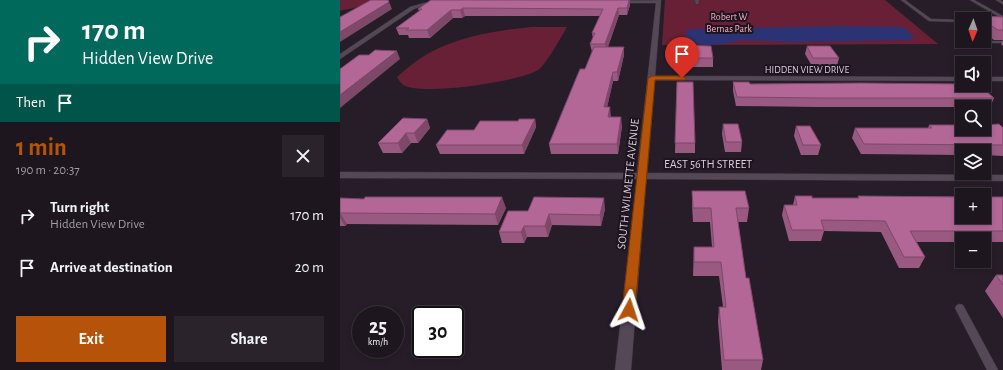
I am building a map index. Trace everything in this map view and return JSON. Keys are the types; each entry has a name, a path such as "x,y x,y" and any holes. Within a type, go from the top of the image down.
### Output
{"street":[{"path":"607,2 659,1"},
{"name":"SOUTH WILMETTE AVENUE","path":"623,370 659,1"},
{"path":"340,57 409,10 424,4 447,3"},
{"name":"HIDDEN VIEW DRIVE","path":"652,78 955,79"},
{"path":"991,79 1003,79"},
{"name":"EAST 56TH STREET","path":"340,175 1003,178"}],"lane":[{"path":"903,0 930,20 955,21"},
{"path":"972,0 1003,18"},
{"path":"998,0 1003,3"},
{"path":"997,21 1003,21"},
{"path":"991,42 1003,42"},
{"path":"960,308 993,370"}],"green space":[{"path":"340,0 388,0 340,11"},
{"name":"Robert W Bernas Park","path":"665,0 885,0 938,44 662,45"},
{"path":"532,27 567,27 545,63 538,70 527,75 493,83 432,89 405,86 397,77 421,58 448,44 483,34"}],"shaded area":[{"path":"846,26 899,27 906,29 914,38 910,40 794,42 742,40 708,45 692,43 686,38 686,31 691,29"}],"building":[{"path":"371,0 388,0 389,2 340,32 340,17"},
{"path":"431,0 629,0 627,8 618,8 605,44 590,44 595,33 592,33 603,9 463,8 460,10 451,10 427,30 406,30 409,28 396,28 422,9 418,9"},
{"path":"991,17 1003,17 1003,30 998,30 991,26"},
{"path":"677,45 711,46 713,58 676,58"},
{"path":"807,46 830,46 839,58 813,58"},
{"path":"594,47 624,47 617,72 613,72 604,107 610,107 608,117 621,117 617,144 549,144 580,69 585,69"},
{"path":"375,50 397,51 340,95 340,69 359,55 369,55"},
{"path":"677,82 693,82 695,143 675,143"},
{"path":"733,82 749,82 750,84 955,84 955,92 987,92 994,98 820,98 737,97"},
{"path":"403,118 427,119 414,133 406,133 398,143 378,143"},
{"path":"519,119 535,119 522,145 436,145 447,130 474,130 480,121 518,121"},
{"path":"723,124 738,124 742,142 726,142"},
{"path":"999,124 1003,128 1003,145 864,144 855,128 932,128 929,125 955,125 955,136 991,136 991,125"},
{"path":"796,126 810,126 821,145 803,145"},
{"path":"692,191 745,191 749,208 736,208 746,278 749,278 763,360 724,360 719,307 726,307 721,262 694,262 694,247 714,247 711,208 693,208"},
{"path":"795,196 812,196 812,198 859,198 858,196 955,197 955,224 991,224 991,197 1003,197 1003,231 910,231 925,257 904,257 885,221 821,220 824,230 792,230 784,205 797,205"},
{"path":"365,197 502,197 495,214 340,213 340,198 364,199"},
{"path":"534,197 604,198 600,215 549,214 545,226 524,226 521,232 499,232 508,211 528,211"},
{"path":"996,275 1003,275 1003,285"}],"route":[{"path":"629,310 652,78 682,78"}]}
